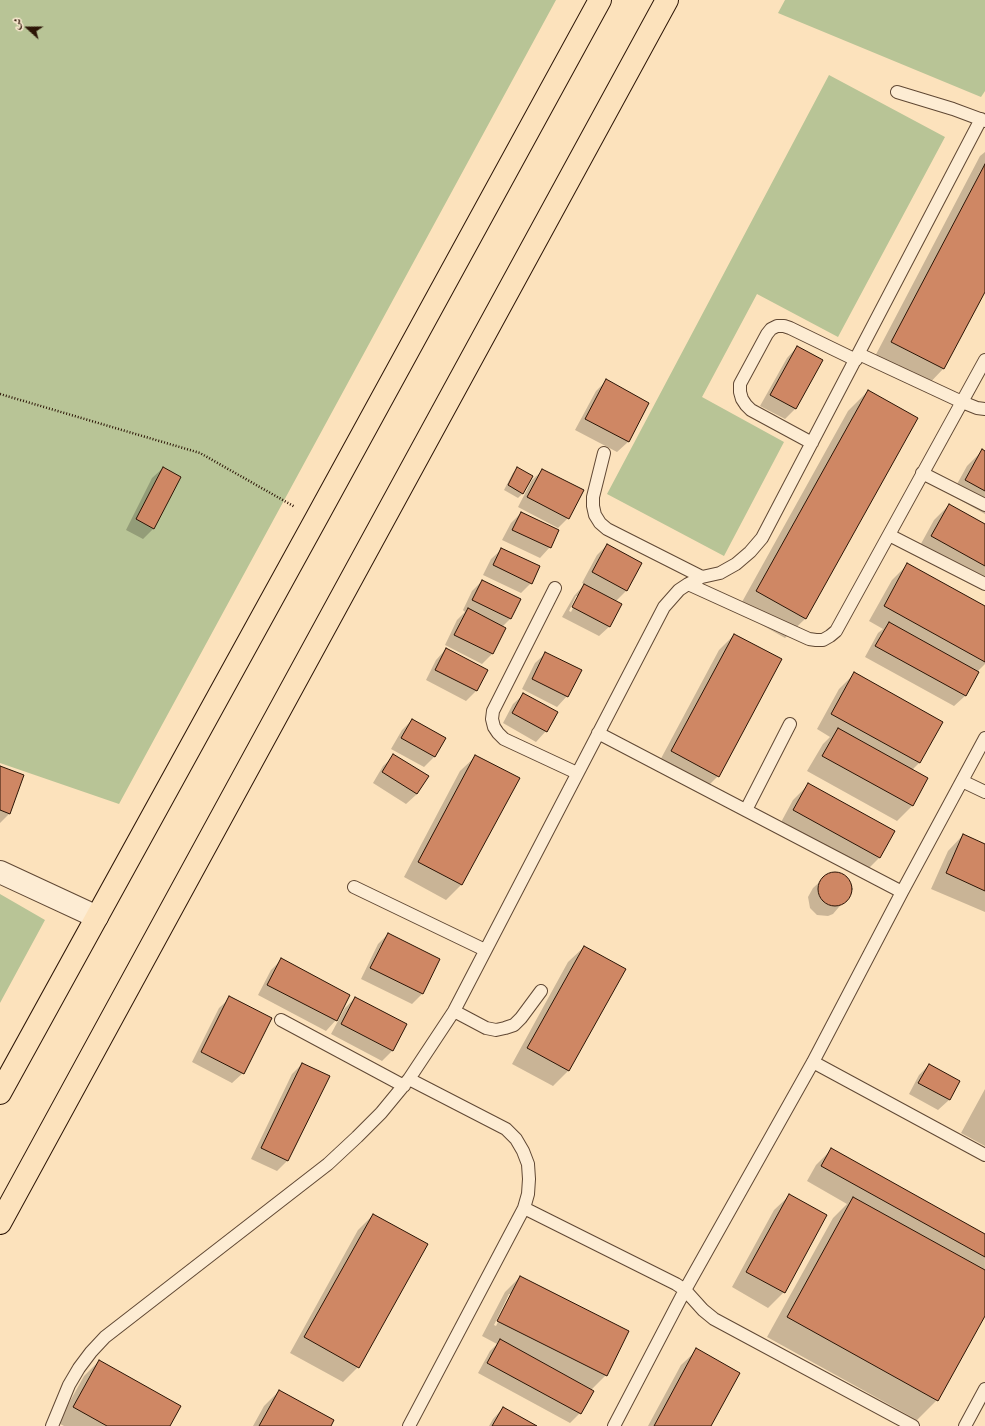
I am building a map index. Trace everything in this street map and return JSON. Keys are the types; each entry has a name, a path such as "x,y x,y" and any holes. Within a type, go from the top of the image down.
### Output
{"main road":[{"path":"0,1094 600,0"},
{"path":"0,1223 668,0"}],"street":[{"path":"0,872 97,916"}],"lane":[{"path":"52,1426 69,1385 78,1368 106,1337 328,1164 381,1113 406,1082 454,1011 664,607 679,590 688,584 702,577 720,573 736,564 750,552 762,538 983,120 939,104 897,92"},
{"path":"812,443 751,410 742,399 740,384 767,334 771,329 777,326 790,328 962,402 977,408 985,409"},
{"path":"688,584 809,639 823,640 830,636 836,631 985,360"},
{"path":"604,453 593,497 595,515 600,523 607,529 702,577"},
{"path":"922,473 985,505"},
{"path":"888,535 985,584"},
{"path":"555,588 494,711 492,719 494,727 504,739 577,774"},
{"path":"746,810 790,724"},
{"path":"598,733 902,892"},
{"path":"614,1426 685,1290 813,1062 985,738"},
{"path":"962,781 985,792"},
{"path":"354,887 485,950"},
{"path":"454,1011 486,1028 496,1030 505,1028 514,1025 521,1018 541,991"},
{"path":"281,1020 406,1082 506,1129 516,1139 528,1164 528,1194 524,1208 409,1426"},
{"path":"813,1062 985,1155"},
{"path":"524,1208 676,1284 685,1290 703,1310 714,1319 913,1426"},
{"path":"965,1426 985,1389"}],"path":[{"path":"0,394 200,453 316,519"}],"green space":[{"path":"0,0 556,0 119,804 0,763"},
{"path":"785,0 985,0 985,91 981,97 778,13"},
{"path":"829,75 945,137 838,337 757,294 702,397 784,442 724,556 607,494"},
{"path":"0,894 45,920 0,1003"}],"building":[{"path":"985,164 985,292 944,369 891,342"},
{"path":"797,346 823,360 796,409 770,395"},
{"path":"606,379 649,403 629,442 585,419"},
{"path":"868,390 918,418 806,619 756,591"},
{"path":"982,449 985,451 985,491 965,480"},
{"path":"163,467 181,477 154,529 136,519"},
{"path":"517,467 533,476 523,494 508,485"},
{"path":"542,469 584,490 569,519 527,497"},
{"path":"949,504 985,524 985,566 931,536"},
{"path":"521,512 559,530 551,548 512,530"},
{"path":"607,544 642,563 627,591 592,572"},
{"path":"501,548 540,566 532,584 493,565"},
{"path":"907,563 985,606 985,662 884,606"},
{"path":"482,580 521,599 511,619 472,600"},
{"path":"584,584 622,604 610,627 572,607"},
{"path":"468,608 506,628 493,654 454,635"},
{"path":"889,622 979,672 966,696 875,646"},
{"path":"734,634 782,659 719,777 671,751"},
{"path":"446,648 488,670 477,691 435,670"},
{"path":"545,652 582,670 568,697 532,679"},
{"path":"854,672 943,722 920,763 831,714"},
{"path":"523,693 558,712 547,732 512,713"},
{"path":"412,719 446,738 435,757 401,738"},
{"path":"838,728 928,778 913,806 822,756"},
{"path":"393,754 429,776 417,794 382,772"},
{"path":"475,755 520,778 462,885 418,862"},
{"path":"0,766 24,775 10,814 0,810"},
{"path":"808,783 895,831 880,858 793,810"},
{"path":"963,834 985,844 985,891 946,873"},
{"path":"832,872 838,872 847,877 851,883 851,895 847,901 838,906 832,906 823,901 818,892 818,886 823,877"},
{"path":"388,933 440,959 423,994 370,968"},
{"path":"584,946 626,969 569,1071 527,1048"},
{"path":"281,958 350,995 337,1021 267,985"},
{"path":"229,996 272,1018 244,1074 201,1052"},
{"path":"355,997 407,1024 393,1051 341,1024"},
{"path":"302,1063 330,1076 288,1161 261,1148"},
{"path":"929,1064 960,1081 950,1100 918,1083"},
{"path":"831,1148 985,1234 985,1257 821,1166"},
{"path":"789,1194 827,1215 785,1293 746,1272"},
{"path":"853,1197 985,1270 985,1316 938,1401 787,1317"},
{"path":"373,1214 428,1244 359,1368 304,1337"},
{"path":"520,1276 629,1331 607,1376 497,1321"},
{"path":"500,1339 594,1391 581,1414 487,1363"},
{"path":"696,1348 740,1373 711,1426 654,1426"},
{"path":"99,1360 181,1406 170,1426 107,1426 73,1407"},
{"path":"279,1390 334,1420 331,1426 259,1426"},
{"path":"503,1407 537,1426 492,1426"}]}
